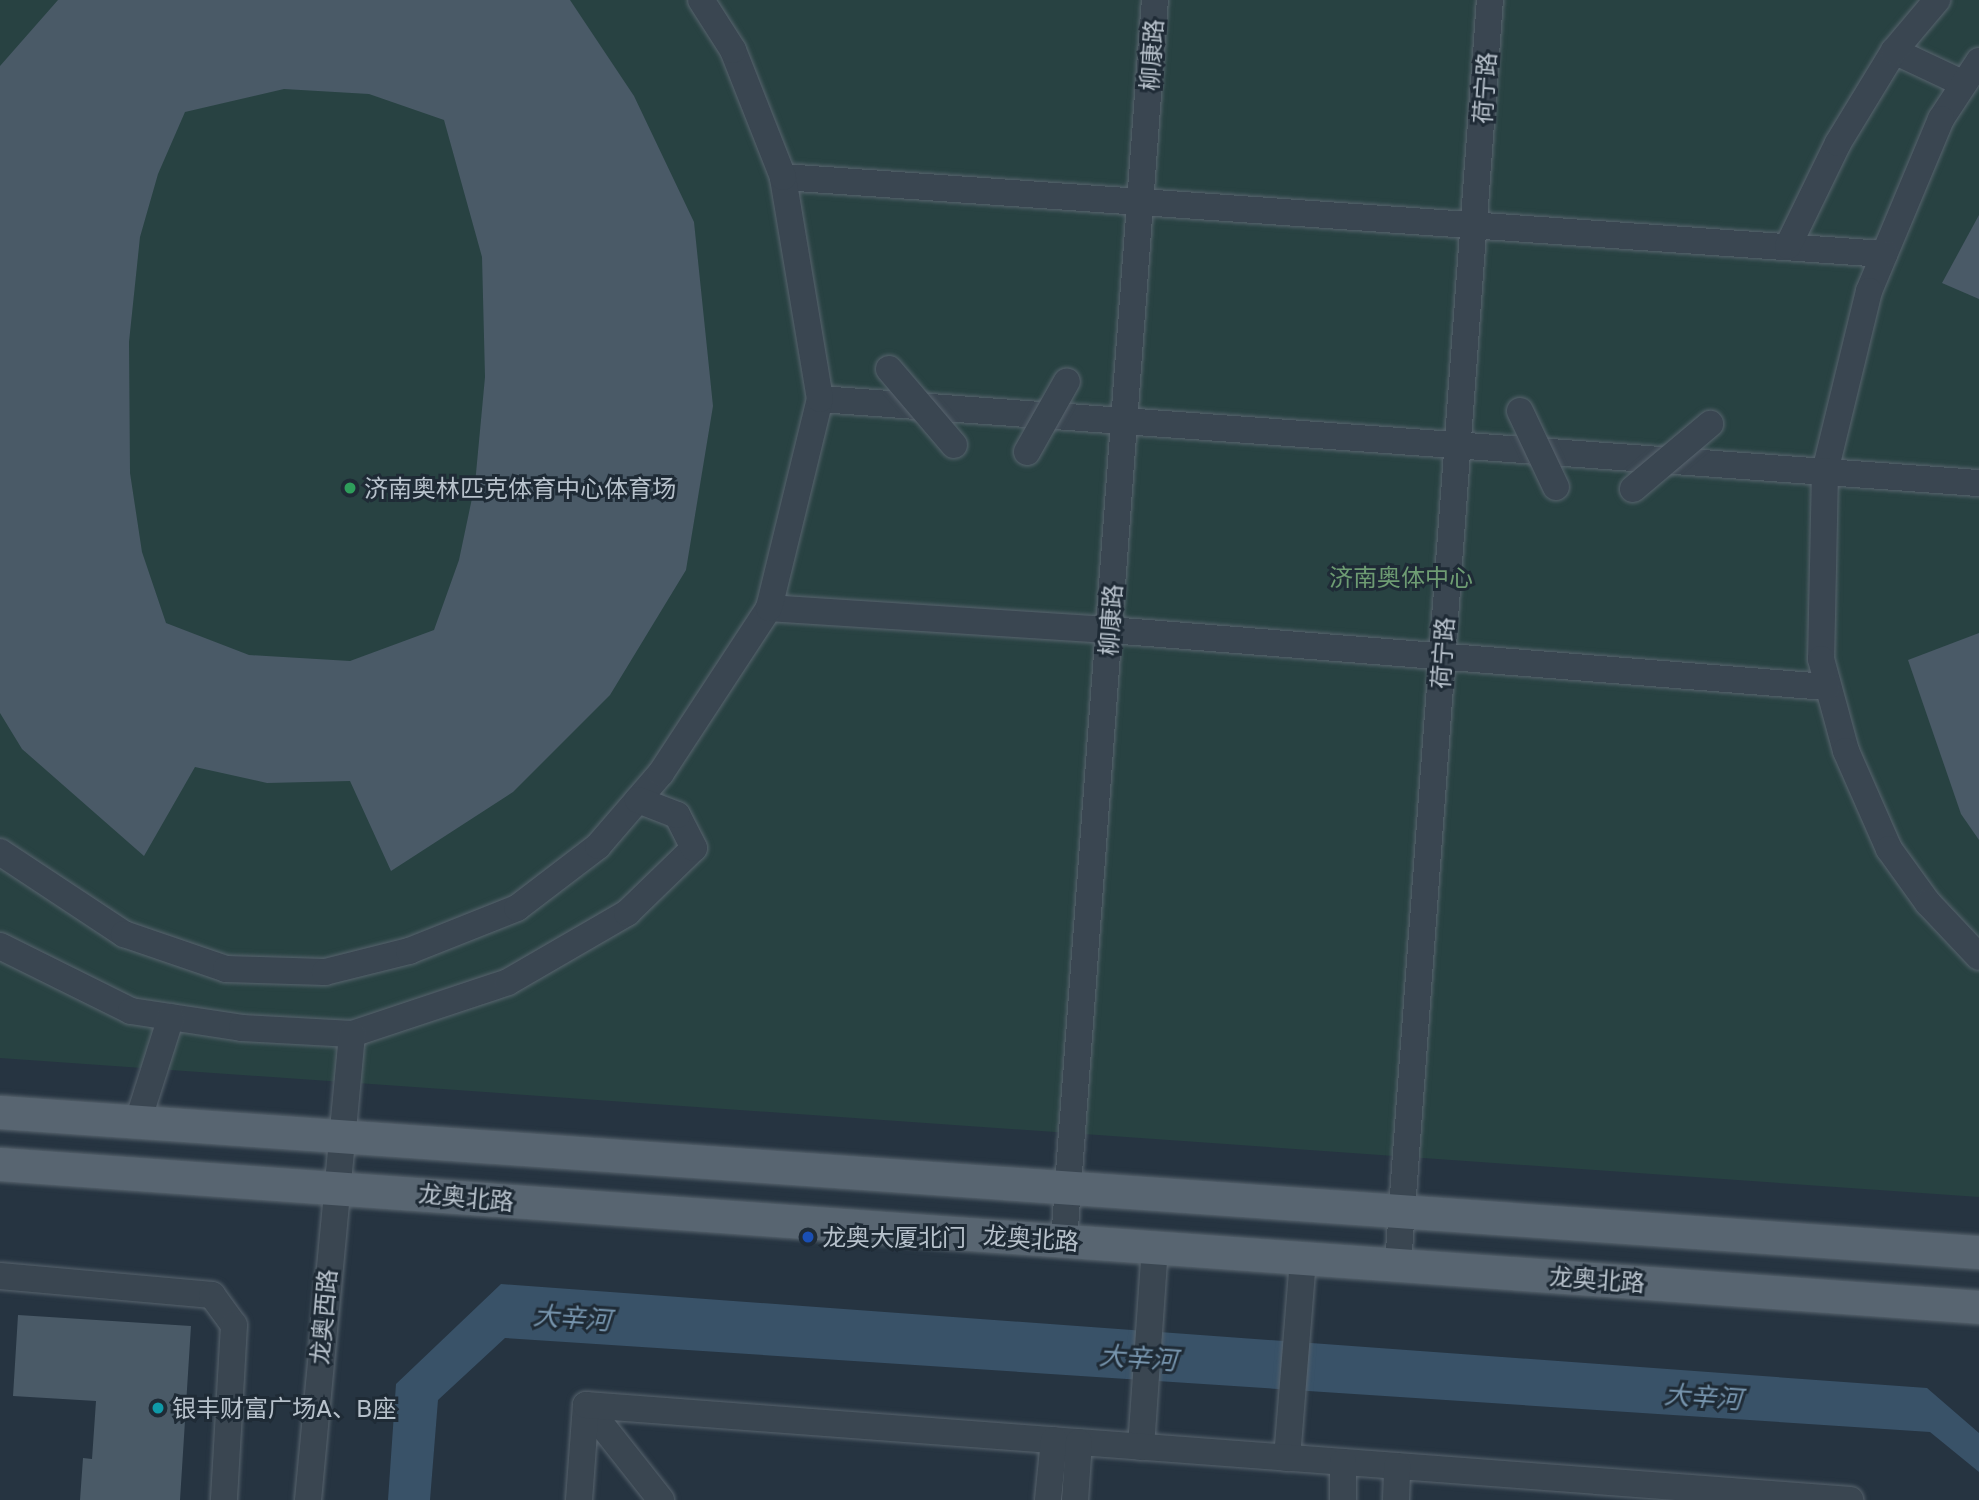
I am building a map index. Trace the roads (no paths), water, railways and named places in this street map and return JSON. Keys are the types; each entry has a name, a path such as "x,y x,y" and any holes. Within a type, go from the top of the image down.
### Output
{"main road":[{"path":"0,1112 340,1133 1979,1252"},
{"name":"龙奥北路","path":"0,1164 335,1186 1979,1307"}],"street":[{"path":"0,852 124,934 226,969 325,972 408,951 517,908 598,846 661,773 769,608 820,399 783,177 733,50 701,0"},
{"name":"柳康路","path":"1064,1241 1155,0"},
{"name":"荷宁路","path":"1398,1264 1404,1211 1456,445 1490,0"},
{"path":"1788,246 1838,143 1894,51 1937,0"},
{"path":"1894,51 1964,84"},
{"path":"1979,61 1941,119 1869,291 1825,471 1821,659 1846,751 1889,849 1927,903 1979,957"},
{"path":"783,177 1884,254"},
{"path":"889,369 956,448"},
{"path":"1026,454 1067,381"},
{"path":"820,399 1979,482"},
{"path":"1520,411 1558,491"},
{"path":"1628,494 1710,424"},
{"path":"769,608 1110,629 1827,687"},
{"path":"0,946 131,1011 242,1028 352,1034 508,982 627,913 694,848 677,815 638,800"},
{"path":"138,1121 171,1017"},
{"name":"龙奥西路","path":"308,1500 340,1133 352,1034"},
{"path":"1141,1447 1155,1247"},
{"path":"1287,1458 1303,1259"},
{"path":"0,1276 212,1295 234,1325 224,1500"},
{"path":"586,1405 1850,1500"},
{"path":"579,1500 586,1405"},
{"path":"586,1405 661,1500"},
{"path":"1048,1500 1067,1441"},
{"path":"1067,1441 1074,1500"},
{"path":"1343,1462 1343,1500"},
{"path":"1396,1500 1397,1466"}],"water":[{"name":"大辛河","path":"501,1284 1927,1388 1979,1433 1979,1472 1930,1432 505,1338 438,1400 430,1500 388,1500 396,1384"}],"place":[{"name":"济南奥林匹克体育中心体育场","path":"350,488"},
{"name":"龙奥大厦北门","path":"808,1237"},
{"name":"银丰财富广场A、B座","path":"158,1408"}],"park label":[{"name":"济南奥体中心","path":"1401,577"}]}
